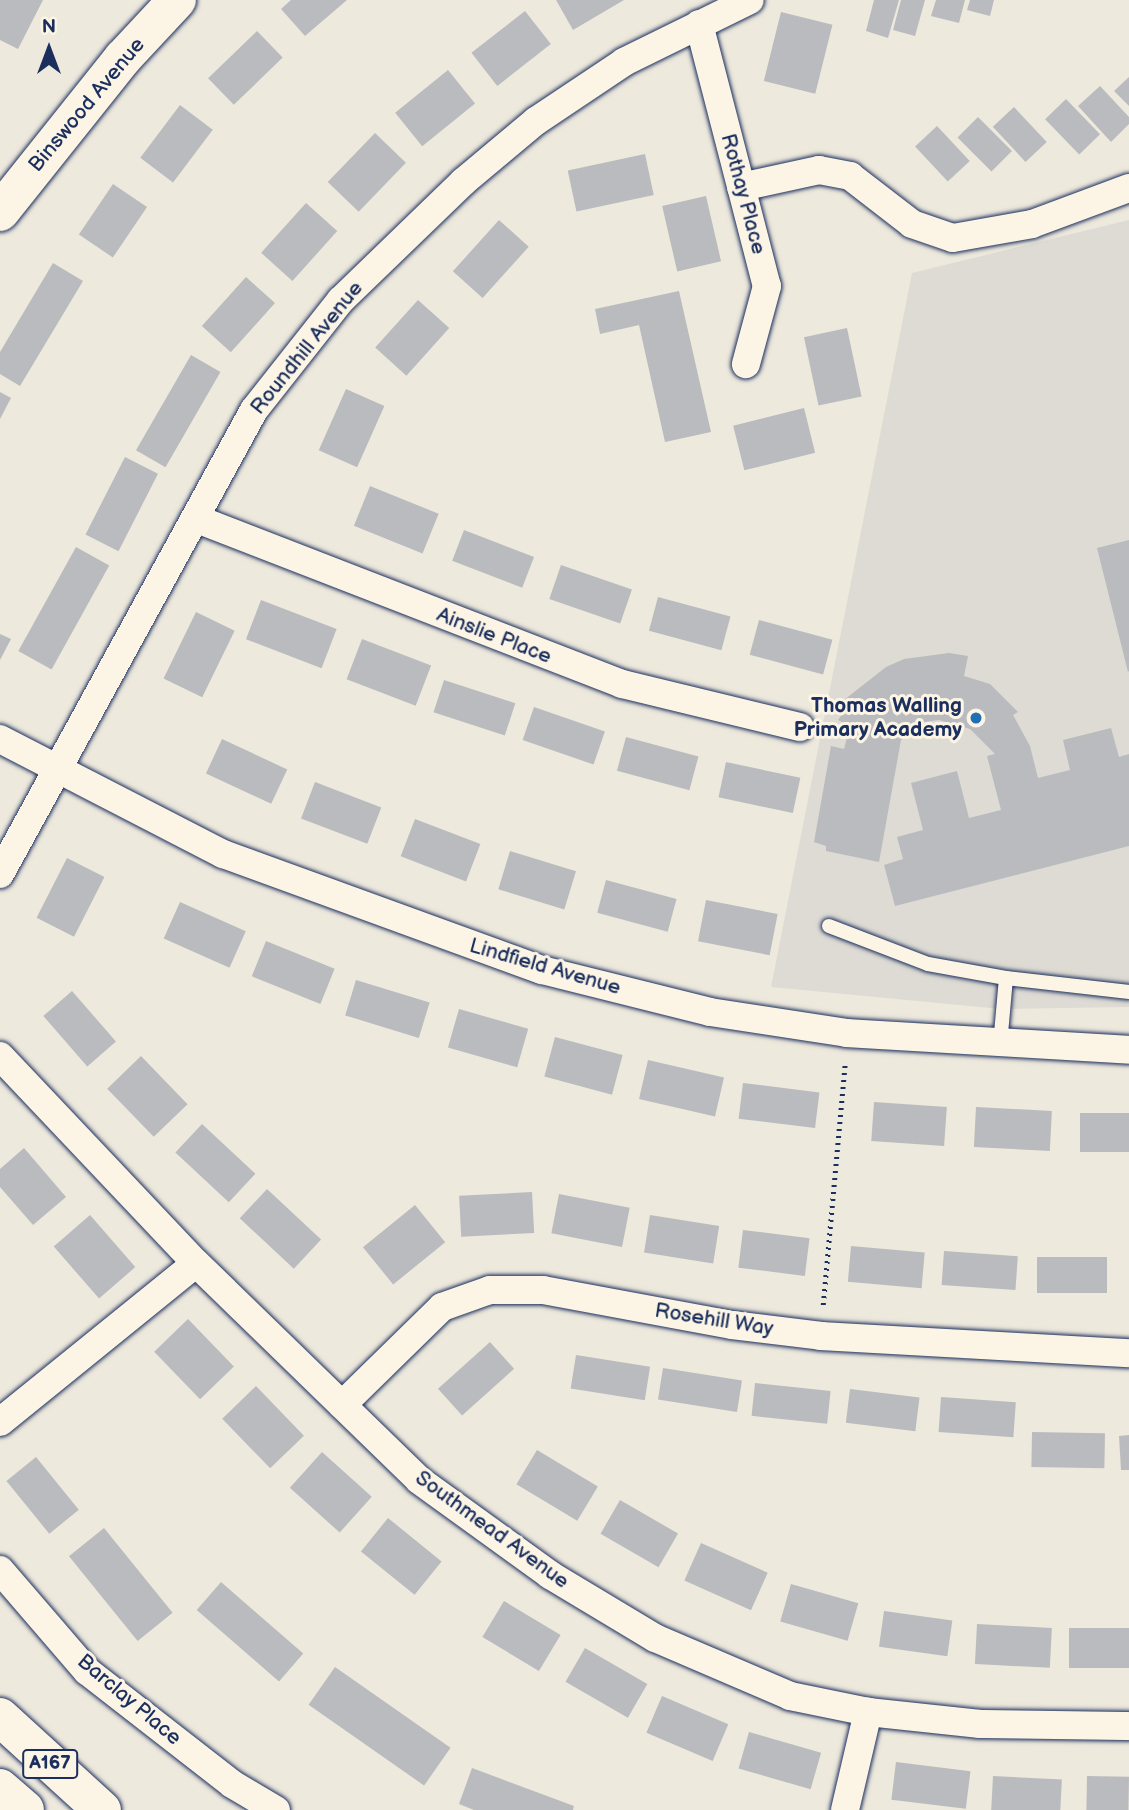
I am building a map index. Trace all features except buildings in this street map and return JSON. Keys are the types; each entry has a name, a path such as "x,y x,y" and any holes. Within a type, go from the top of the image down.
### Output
{"street":[{"name":"Binswood Avenue","path":"0,212 123,58 177,0"},
{"name":"Roundhill Avenue","path":"0,874 197,519 254,410 341,300 463,182 536,121 624,62 750,0"},
{"name":"Rothay Place","path":"699,24 766,286 746,364"},
{"path":"741,187 819,170 850,176 912,224 953,238 1032,224 1129,188"},
{"name":"Ainslie Place","path":"197,519 622,684 800,727"},
{"name":"Lindfield Avenue","path":"0,739 57,771 223,854 542,970 710,1012 847,1033 1000,1045 1129,1050"},
{"name":"Southmead Avenue","path":"0,1056 196,1263 419,1480 550,1575 655,1638 790,1696 868,1712 981,1724 1129,1726"},
{"path":"0,1422 196,1263"},
{"name":"Rosehill Way","path":"342,1405 442,1307 490,1290 543,1290 732,1325 821,1336 1129,1353"},
{"name":"Barclay Place","path":"0,1570 87,1671 232,1784 276,1810"},
{"path":"845,1810 868,1712"},
{"name":"A167","path":"0,1717 102,1810"},
{"name":"A167","path":"0,1787 25,1810"}],"lane":[{"path":"829,926 929,964 1006,978 1129,992"},
{"path":"1000,1045 1006,978"}],"path":[{"path":"821,1336 847,1033"}],"shaded area":[{"name":"Thomas Walling Primary Academy","path":"1129,220 1129,1007 1001,1009 771,987 912,273"}],"place":[{"name":"Thomas Walling Primary Academy","path":"976,718"}]}
